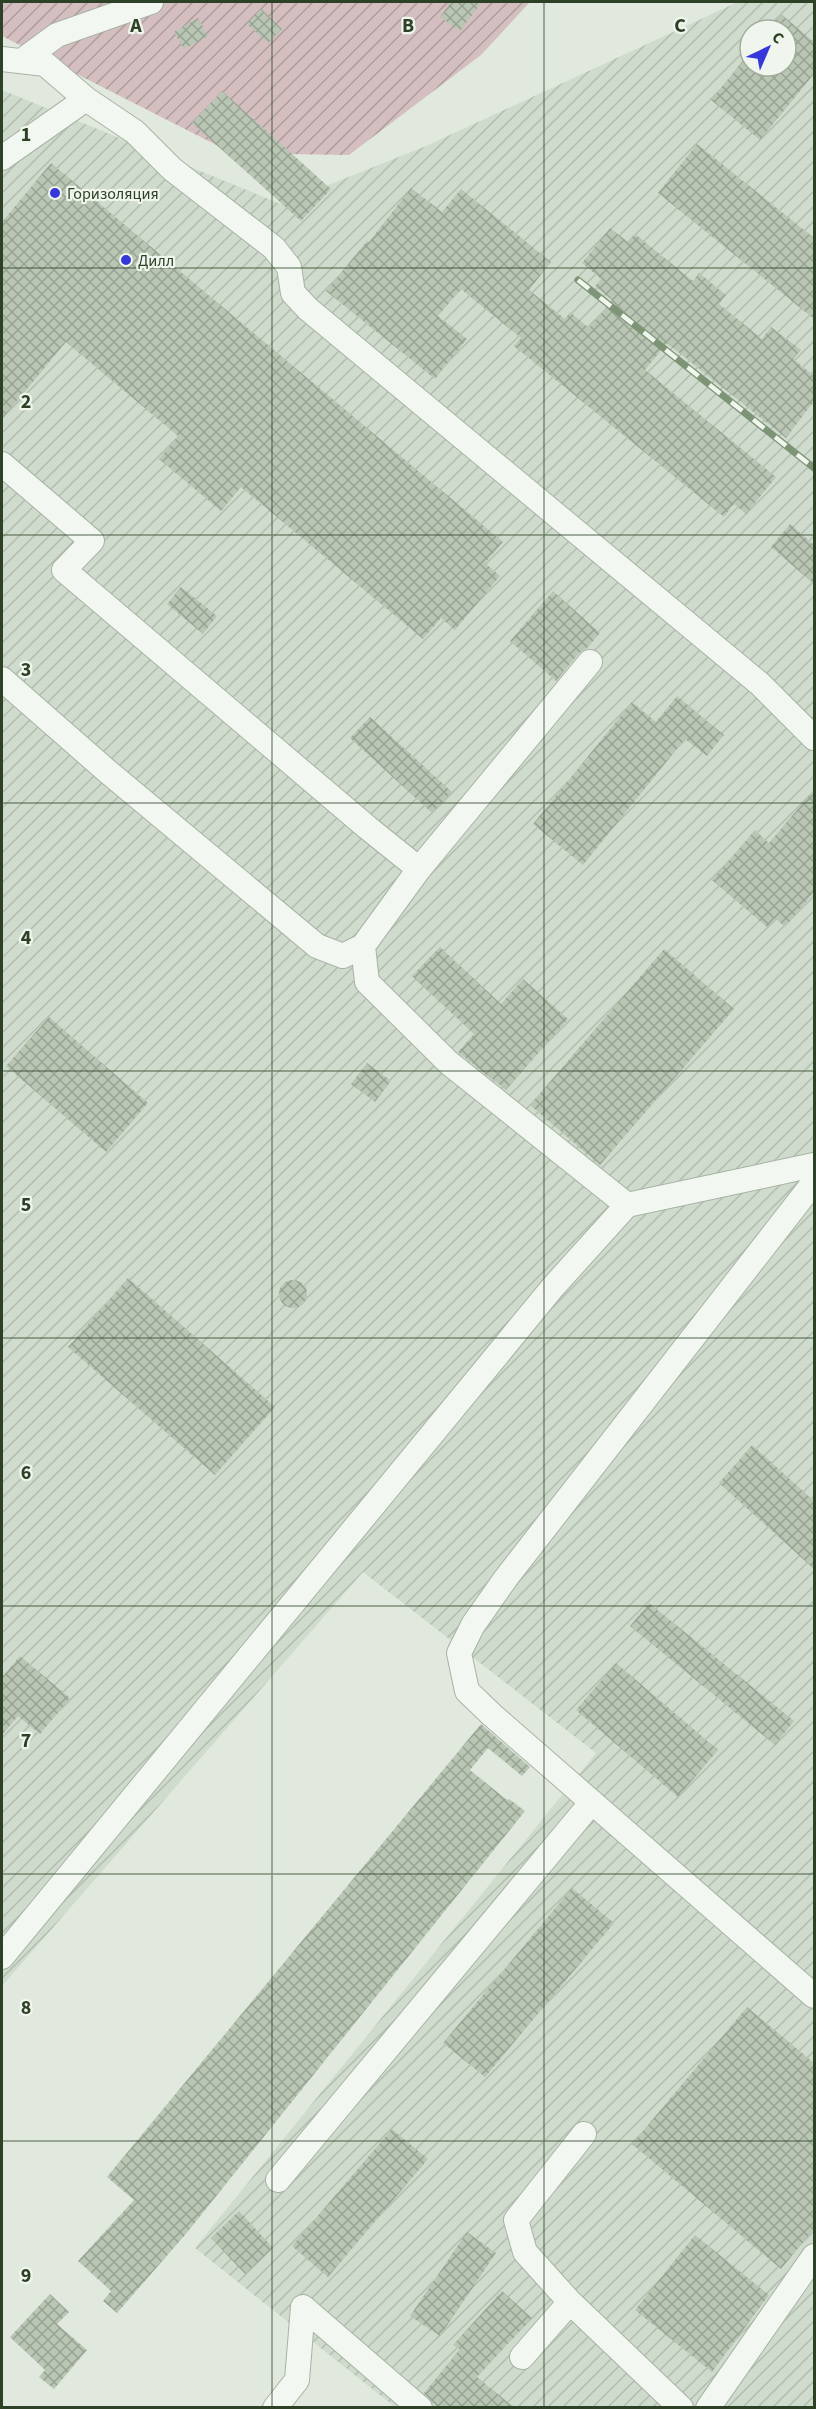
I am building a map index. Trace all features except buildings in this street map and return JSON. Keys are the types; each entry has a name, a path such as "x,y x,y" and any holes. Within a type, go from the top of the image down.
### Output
{"street":[{"path":"12,59 57,35 151,2"},
{"path":"12,59 45,64 86,99 135,132 172,169 274,248 289,267 293,293 308,309 760,684 814,738"},
{"path":"2,158 86,99"},
{"path":"2,464 92,540 64,570 419,869"},
{"path":"2,679 116,779 316,946 342,956 363,946 419,869 590,662"},
{"path":"363,946 367,982 448,1063 627,1205"},
{"path":"2,1957 553,1287 627,1205 814,1165"},
{"path":"814,1182 506,1578 473,1625 459,1653 468,1691 814,1996"},
{"path":"278,2180 592,1802"},
{"path":"584,2134 516,2220 525,2252 570,2302 681,2408"},
{"path":"708,2408 814,2256"},
{"path":"522,2357 570,2302"},
{"path":"275,2408 297,2380 303,2307 420,2408"}],"shaded area":[{"path":"2,2 530,2 481,55 349,155 232,153 2,36"},
{"path":"738,2 814,2 814,2407 395,2407 195,2248 596,1753 363,1572 2,1986 2,90 281,204 426,146"}],"railway":[{"path":"578,280 814,468"}],"place":[{"name":"Горизоляция","path":"55,193"},
{"name":"Дилл","path":"126,260"}]}
